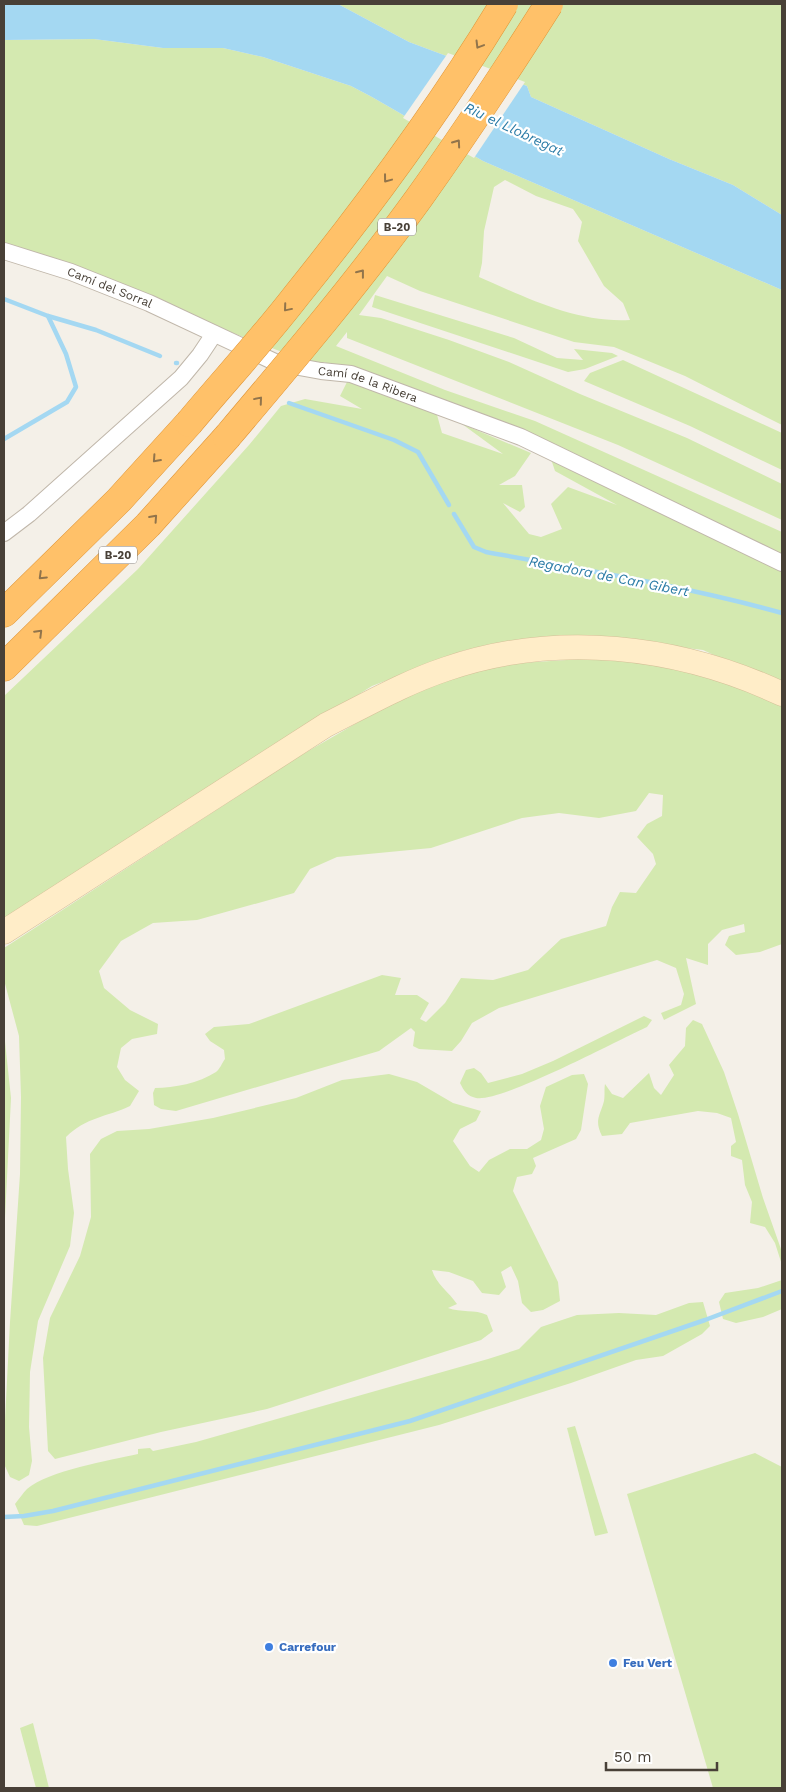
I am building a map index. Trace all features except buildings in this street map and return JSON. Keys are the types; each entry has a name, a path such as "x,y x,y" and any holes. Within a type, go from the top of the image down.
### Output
{"highway":[{"name":"B-20","path":"4,613 119,500 295,298 388,178 473,55 504,4"},
{"name":"B-20","path":"4,667 148,525 227,437 325,320 418,199 506,72 549,4"}],"main road":[{"path":"4,932 326,725 380,697 447,668 488,656 535,650 583,647 635,650 682,658 722,669 782,694"}],"street":[{"name":"Camí del Sorral","path":"4,251 71,272 149,304 214,334"},
{"path":"4,532 29,514 181,378 214,334"},
{"name":"Camí de la Ribera","path":"214,334 277,363 351,374 521,437 782,563"}],"green space":[{"path":"338,4 782,4 782,215 733,185 669,159 531,97 527,86 409,42"},
{"path":"94,39 163,48 223,48 263,57 351,86 483,161 782,290 782,425 685,376 614,347 574,342 420,291 387,276 359,315 381,318 509,362 580,394 687,438 782,484 782,520 618,445 347,338 347,332 336,346 445,390 535,421 782,532 782,555 450,407 324,362 320,367 4,243 4,40","holes":["505,180 536,196 573,209 582,222 578,241 604,286 623,303 630,320 590,318 571,313 534,301 479,277 484,231 494,187"]},
{"path":"375,295 514,338 557,358 583,360 574,349 612,353 618,356 585,369 568,372 372,307"},
{"path":"623,360 782,433 782,470 690,426 584,381 590,373"},
{"path":"351,374 434,404 442,433 503,454 462,424 531,453 515,476 499,485 522,485 525,507 520,512 503,503 529,534 541,537 562,529 551,504 568,487 617,505 555,471 551,459 782,570 782,686 703,650 589,636 465,650 372,686 4,918 4,696 138,569 249,445 281,406 305,399 362,409 340,396"},
{"path":"598,658 662,665 709,677 782,705 782,944 760,952 736,955 725,945 729,936 745,932 744,924 722,930 708,944 708,965 686,958 696,1004 664,1020 661,1013 681,1005 684,994 676,968 657,960 499,1008 472,1023 461,1041 452,1051 419,1049 413,1046 415,1032 411,1028 379,1051 176,1111 161,1109 154,1105 153,1093 155,1088 186,1084 202,1079 217,1071 225,1059 224,1050 210,1041 205,1034 214,1027 249,1024 382,975 401,978 395,995 417,995 429,1003 420,1019 426,1022 445,1003 461,978 493,980 528,970 561,939 606,926 612,907 620,892 636,893 656,864 653,854 637,837 647,824 662,816 663,795 649,793 636,811 599,818 559,813 522,818 431,848 337,857 310,869 294,893 197,920 153,923 121,941 99,971 104,988 130,1010 158,1024 157,1034 132,1039 121,1048 117,1067 125,1080 139,1091 130,1106 89,1121 66,1137 74,1213 70,1246 38,1321 30,1372 29,1427 32,1461 29,1475 19,1481 10,1477 4,1464 4,1439 20,1174 21,1097 19,1036 4,980 4,948 298,757 393,702 475,670 520,663"},
{"path":"644,1016 652,1020 647,1027 509,1091 489,1097 476,1098 466,1093 460,1083 466,1070 474,1068 481,1073 488,1083 522,1074 553,1061"},
{"path":"693,1020 702,1024 724,1072 763,1198 782,1252 782,1265 775,1243 765,1227 750,1223 752,1202 745,1185 742,1160 731,1156 731,1146 736,1142 731,1118 717,1113 698,1111 630,1123 622,1134 602,1136 598,1126 604,1101 605,1084 612,1094 623,1098 649,1073 654,1088 661,1095 674,1075 669,1065 685,1046 686,1028"},
{"path":"4,1032 11,1098 4,1238"},
{"path":"389,1074 417,1082 453,1103 481,1111 476,1121 460,1129 453,1141 470,1166 479,1172 489,1160 510,1149 527,1149 541,1140 544,1129 540,1106 546,1087 572,1075 584,1074 588,1084 581,1130 576,1139 533,1158 536,1166 532,1174 517,1177 513,1191 558,1282 560,1301 543,1310 531,1312 522,1303 518,1281 511,1266 501,1272 506,1287 499,1295 482,1293 473,1281 449,1272 432,1270 440,1284 457,1304 448,1308 487,1315 493,1331 481,1340 267,1409 161,1432 55,1459 48,1451 43,1358 50,1318 80,1256 91,1217 90,1154 101,1139 117,1131 149,1129 213,1118 296,1098 342,1080"},
{"path":"782,1280 782,1309 763,1317 736,1323 723,1319 719,1302 725,1293 758,1288"},
{"path":"703,1302 710,1326 702,1334 663,1356 636,1360 439,1425 37,1526 24,1525 15,1504 27,1489 49,1477 96,1463 138,1454 138,1449 150,1448 153,1451 196,1442 488,1359 519,1349 541,1327 577,1315 619,1313 656,1315 689,1303"},
{"path":"575,1426 608,1533 595,1536 567,1428"},
{"path":"755,1453 782,1467 782,1788 713,1788 627,1494"},
{"path":"33,1723 49,1788 36,1788 20,1728"}],"water":[{"name":"Riu el Llobregat","path":"4,4 338,4 409,42 527,86 531,97 669,159 733,185 782,215 782,290 483,161 351,86 263,57 223,48 163,48 94,39 4,40"}],"pier":[{"path":"448,53 525,82 474,158 403,118"}],"waterway":[{"name":"Regadora de Can Gibert","path":"4,299 48,316 96,330 160,356"},
{"path":"4,439 67,402 76,387 66,354 48,316"},
{"name":"Regadora de Can Gibert","path":"289,403 394,440 418,452 449,505"},
{"name":"Regadora de Can Gibert","path":"454,514 474,547 486,552 672,587 782,613"},
{"path":"4,1517 53,1511 410,1421 705,1320 782,1291"}],"place":[{"name":"Carrefour","path":"269,1647"},
{"name":"Feu Vert","path":"613,1663"}]}
